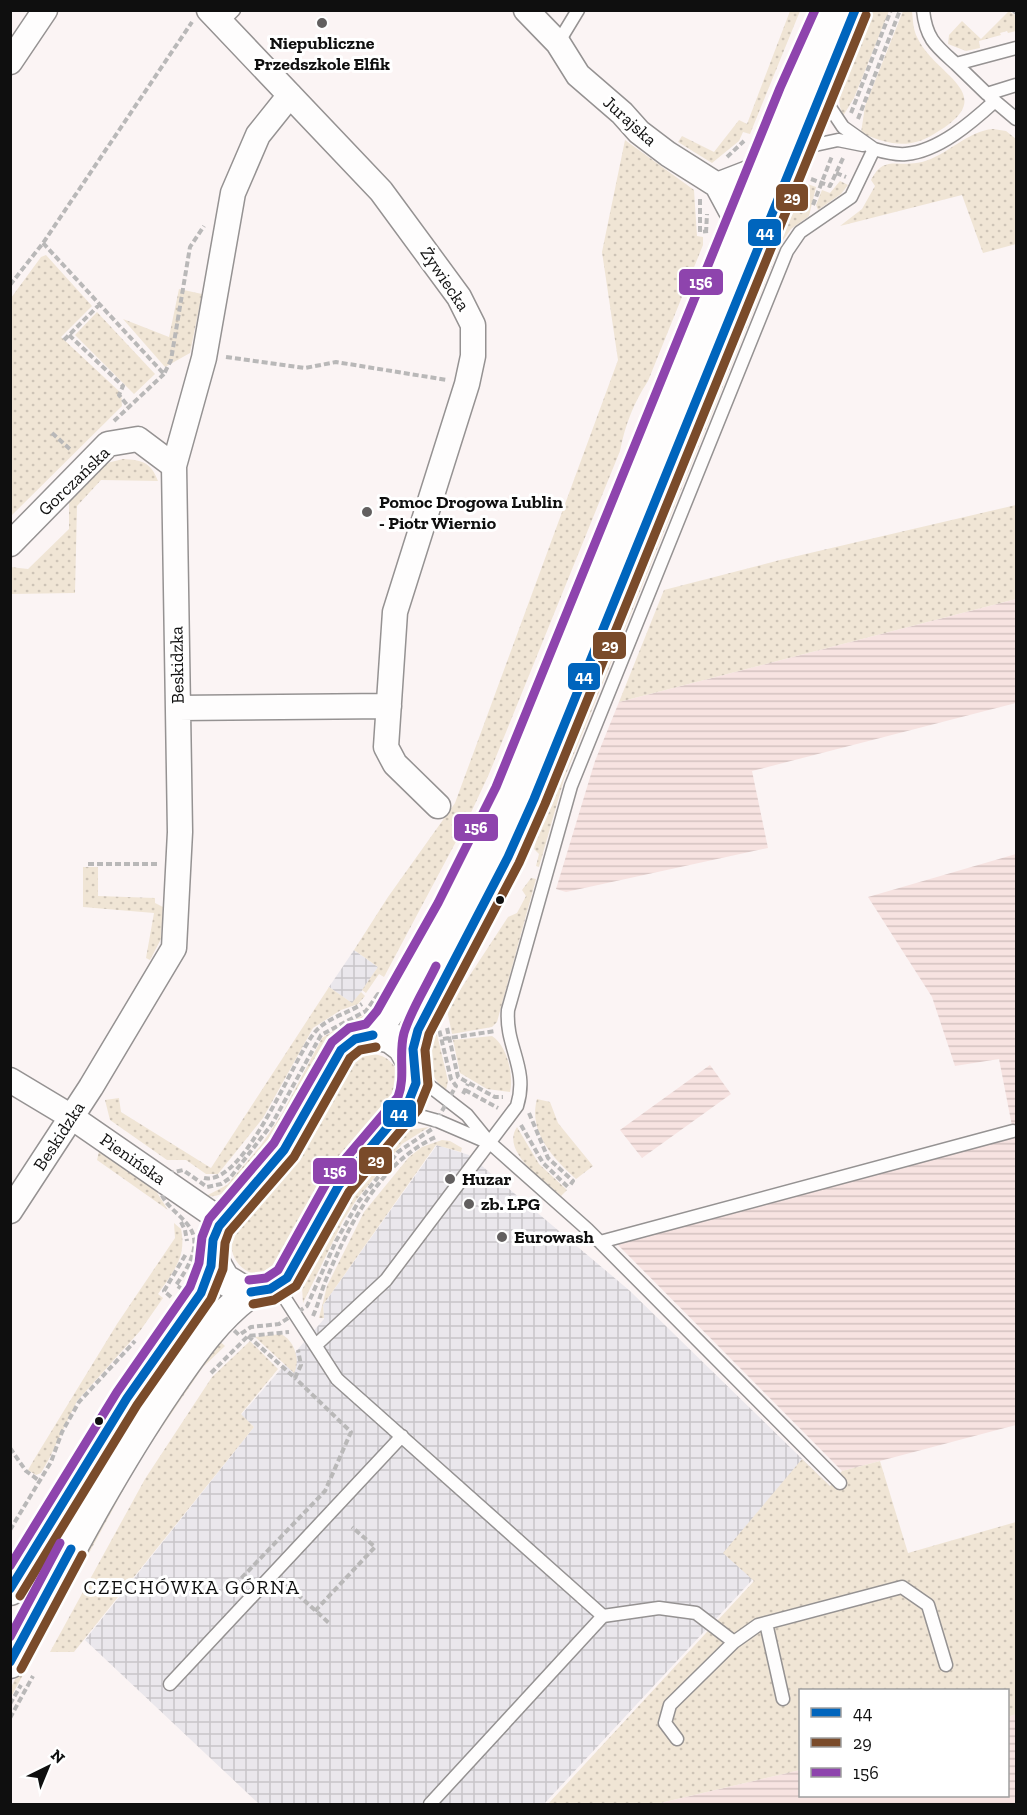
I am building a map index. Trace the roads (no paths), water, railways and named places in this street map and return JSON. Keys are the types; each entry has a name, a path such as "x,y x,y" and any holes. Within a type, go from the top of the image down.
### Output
{"street":[{"path":"15,55 45,10"},
{"name":"Jurajska","path":"526,10 558,43 578,75 639,132 668,154 717,185 738,224"},
{"path":"373,1035 382,1001 466,876 507,792 738,224 828,10"},
{"path":"24,1665 96,1503 144,1423 209,1332 234,1304 292,1272 339,1185 413,1095 416,1070 414,1043 437,1028 538,790 855,10"},
{"name":"Żywiecka","path":"215,15 381,191 467,309 473,325 474,339 467,384 395,612 386,747 395,764 438,806"},
{"path":"10,25 15,55"},
{"name":"Beskidzka","path":"10,1211 97,1078 174,948 180,832 174,466 204,358 226,221 233,193 258,135 290,95"},
{"path":"717,185 761,168"},
{"name":"Gorczańska","path":"10,543 108,444 138,439 174,466"},
{"path":"178,708 389,706"},
{"path":"10,1590 127,1398 201,1293 209,1274 214,1234 222,1221 284,1150 312,1105 341,1050 355,1039 373,1035 385,1036 398,1043 416,1070"},
{"name":"Pienińska","path":"10,1080 70,1116 222,1221"},
{"path":"212,1258 229,1284 264,1289"}],"lane":[{"path":"558,43 578,10"},
{"path":"923,10 925,29 932,42 1016,120"},
{"path":"956,64 1017,48"},
{"path":"799,149 852,139 871,147 899,154 925,149 956,133 991,97 1017,85"},
{"path":"821,94 852,139"},
{"path":"316,1345 386,1280 514,1111 522,1091 521,1070 507,1030 508,1010 571,786 787,250 800,232 851,197 871,147"},
{"path":"416,1070 479,1128 489,1142 600,1242 840,1484"},
{"path":"402,1111 443,1123 489,1142"},
{"path":"600,1242 1013,1131"},
{"path":"264,1289 302,1323 337,1379 603,1616"},
{"path":"170,1684 402,1436"},
{"path":"677,1739 665,1723 670,1705 734,1642 766,1623 902,1587 928,1605 946,1665"},
{"path":"430,1804 603,1616 659,1608 696,1614 734,1642"},
{"path":"766,1623 783,1699"}],"place":[{"name":"Niepubliczne Przedszkole Elfik","path":"322,23"},
{"name":"Pomoc Drogowa Lublin - Piotr Wiernio","path":"367,512"},
{"name":"Huzar","path":"450,1179"},
{"name":"zb. LPG","path":"469,1204"},
{"name":"Eurowash","path":"502,1237"}],"district":[{"name":"CZECHÓWKA GÓRNA","path":"192,1587"}]}
